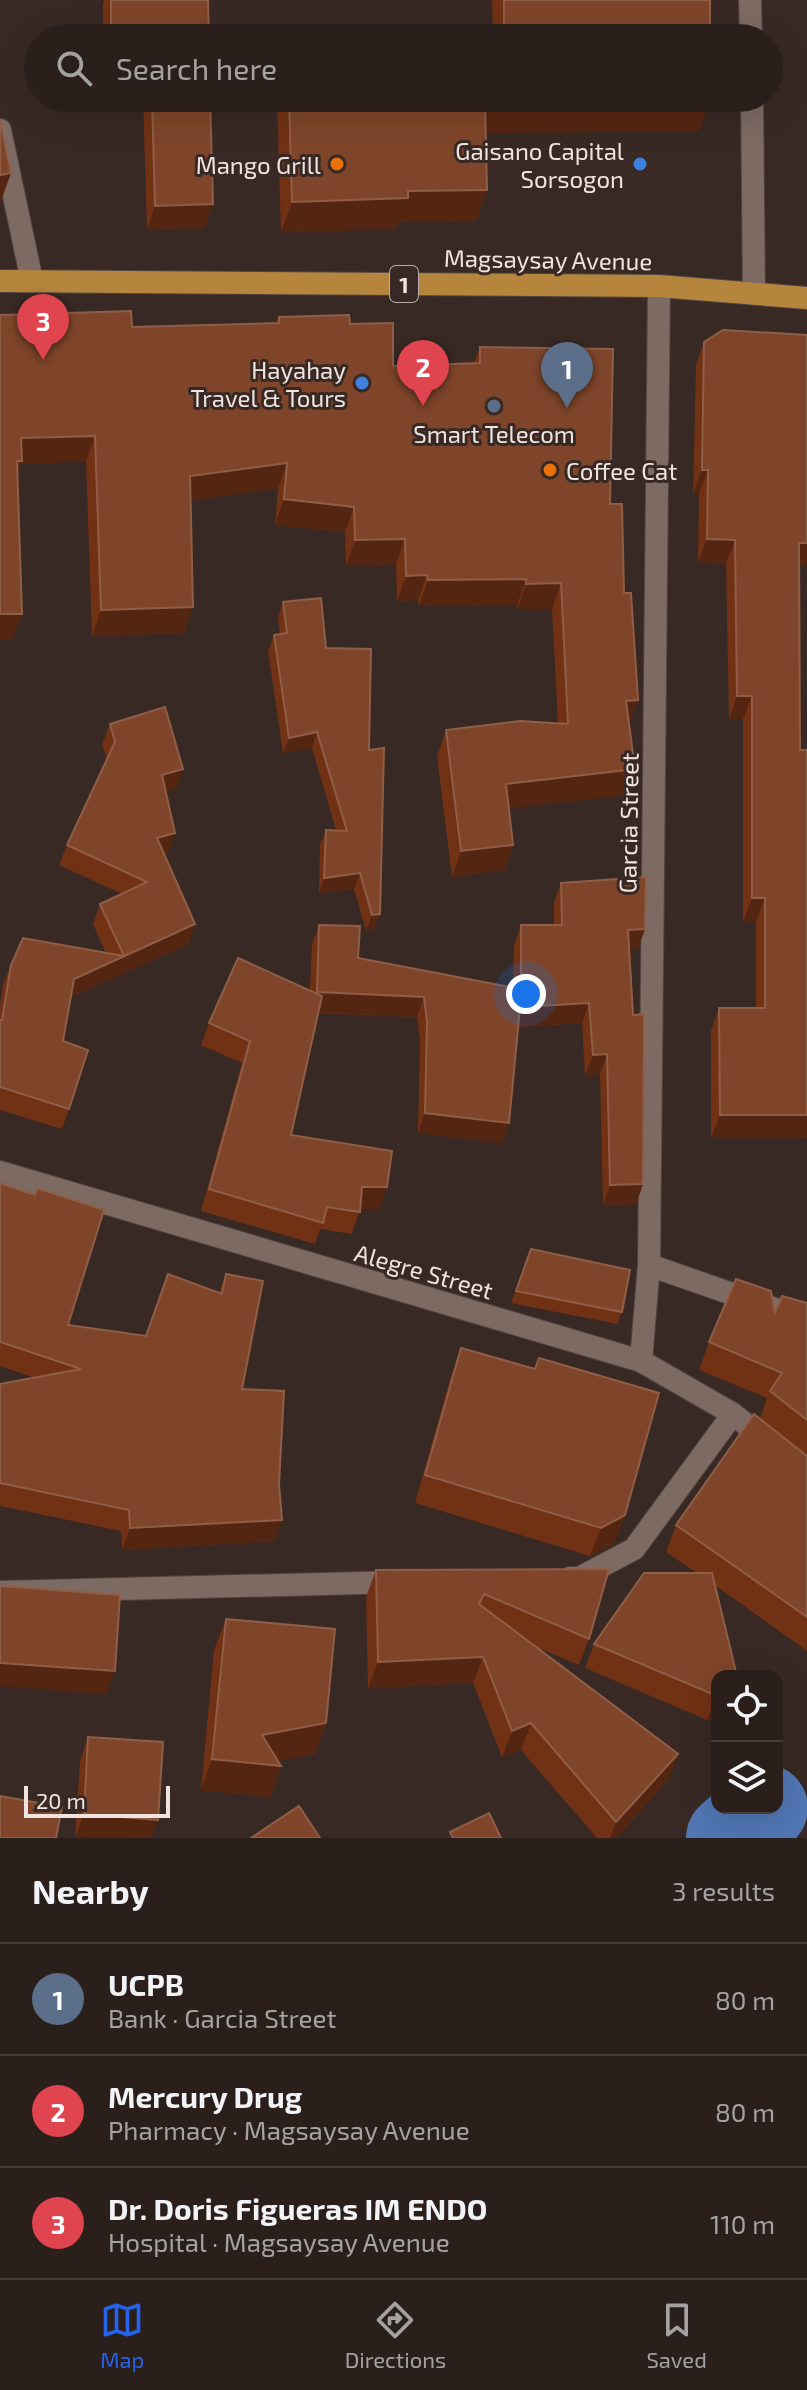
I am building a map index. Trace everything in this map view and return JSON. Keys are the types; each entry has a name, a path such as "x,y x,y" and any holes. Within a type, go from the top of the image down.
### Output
{"main road":[{"name":"Magsaysay Avenue","path":"0,281 659,286 807,298"}],"street":[{"path":"750,0 751,24"},
{"path":"752,112 754,294"},
{"path":"0,130 32,281"},
{"name":"Garcia Street","path":"641,1361 649,1265 659,286"},
{"name":"Alegre Street","path":"0,1172 51,1190 641,1361 733,1414 807,1473"},
{"path":"649,1265 807,1320"},
{"path":"547,1578 579,1578 634,1549 733,1414"},
{"path":"0,1592 422,1582"}],"building":[{"path":"111,0 208,0 209,24 111,24"},
{"path":"504,0 710,0 710,24 504,24"},
{"path":"152,112 210,112 213,204 155,206"},
{"path":"289,112 485,112 487,190 408,191 408,198 292,202"},
{"path":"0,119 11,173 0,175"},
{"path":"131,311 132,327 279,323 279,317 349,315 350,324 393,323 393,366 480,363 480,347 613,349 610,504 622,504 624,593 631,593 638,700 626,701 635,769 506,784 513,845 461,851 446,730 520,721 568,724 561,583 526,584 526,579 428,580 427,575 406,576 405,539 355,540 354,507 284,499 287,463 190,476 193,607 101,610 95,436 21,438 22,461 17,461 22,614 0,614 0,315"},
{"path":"723,330 807,335 807,543 799,543 800,750 807,750 807,1115 720,1115 719,1008 765,1008 765,898 752,898 752,696 737,696 735,540 707,539 708,470 702,470 704,342"},
{"path":"321,598 326,648 371,649 369,750 384,748 380,914 372,915 360,873 324,878 326,830 347,831 317,732 289,738 274,635 287,633 283,602"},
{"path":"165,707 183,769 162,775 175,833 157,838 195,924 74,979 63,1041 88,1050 69,1109 0,1087 0,1020 11,965 23,938 124,956 100,904 147,882 67,845 115,742 110,724"},
{"path":"646,877 645,929 628,930 633,1015 644,1014 643,1184 610,1185 607,1054 593,1055 589,1003 521,1007 521,997 509,1123 425,1113 427,1022 424,997 317,992 319,925 360,926 358,958 521,989 521,925 562,925 561,883"},
{"path":"238,958 322,996 291,1135 392,1151 387,1187 362,1187 360,1212 327,1207 323,1223 209,1189 250,1041 209,1023"},
{"path":"0,1183 35,1195 37,1188 104,1210 68,1325 146,1336 168,1274 222,1294 226,1274 263,1281 242,1389 284,1391 279,1484 282,1520 130,1528 129,1510 0,1483 0,1384 81,1369 0,1342"},
{"path":"531,1249 630,1270 622,1312 516,1291"},
{"path":"736,1279 771,1291 775,1313 782,1296 807,1303 807,1420 770,1391 782,1373 709,1342"},
{"path":"461,1348 535,1369 539,1358 659,1393 625,1515 601,1528 425,1475"},
{"path":"754,1414 807,1456 807,1617 676,1525"},
{"path":"609,1569 589,1639 484,1594 479,1604 678,1754 616,1822 531,1723 512,1731 483,1657 378,1662 376,1570"},
{"path":"644,1573 712,1573 736,1670 711,1670 711,1693 594,1644"},
{"path":"0,1586 120,1595 115,1671 0,1663"},
{"path":"226,1619 335,1629 326,1723 262,1735 281,1766 212,1759"},
{"path":"88,1737 163,1742 158,1820 84,1814"},
{"path":"0,1796 62,1807 56,1838 0,1838"},
{"path":"299,1806 320,1838 251,1838"},
{"path":"489,1813 501,1838 453,1838 450,1832"}],"waterway":[{"path":"730,1838 757,1814"}],"place":[{"name":"Mango Grill","path":"337,164"},
{"name":"Gaisano Capital Sorsogon","path":"640,164"},
{"name":"Dr. Doris Figueras IM ENDO","path":"43,360"},
{"name":"Hayahay Travel & Tours","path":"362,383"},
{"name":"Mercury Drug","path":"423,406"},
{"name":"Smart Telecom","path":"494,406"},
{"name":"UCPB","path":"567,408"},
{"name":"Coffee Cat","path":"550,470"}]}
